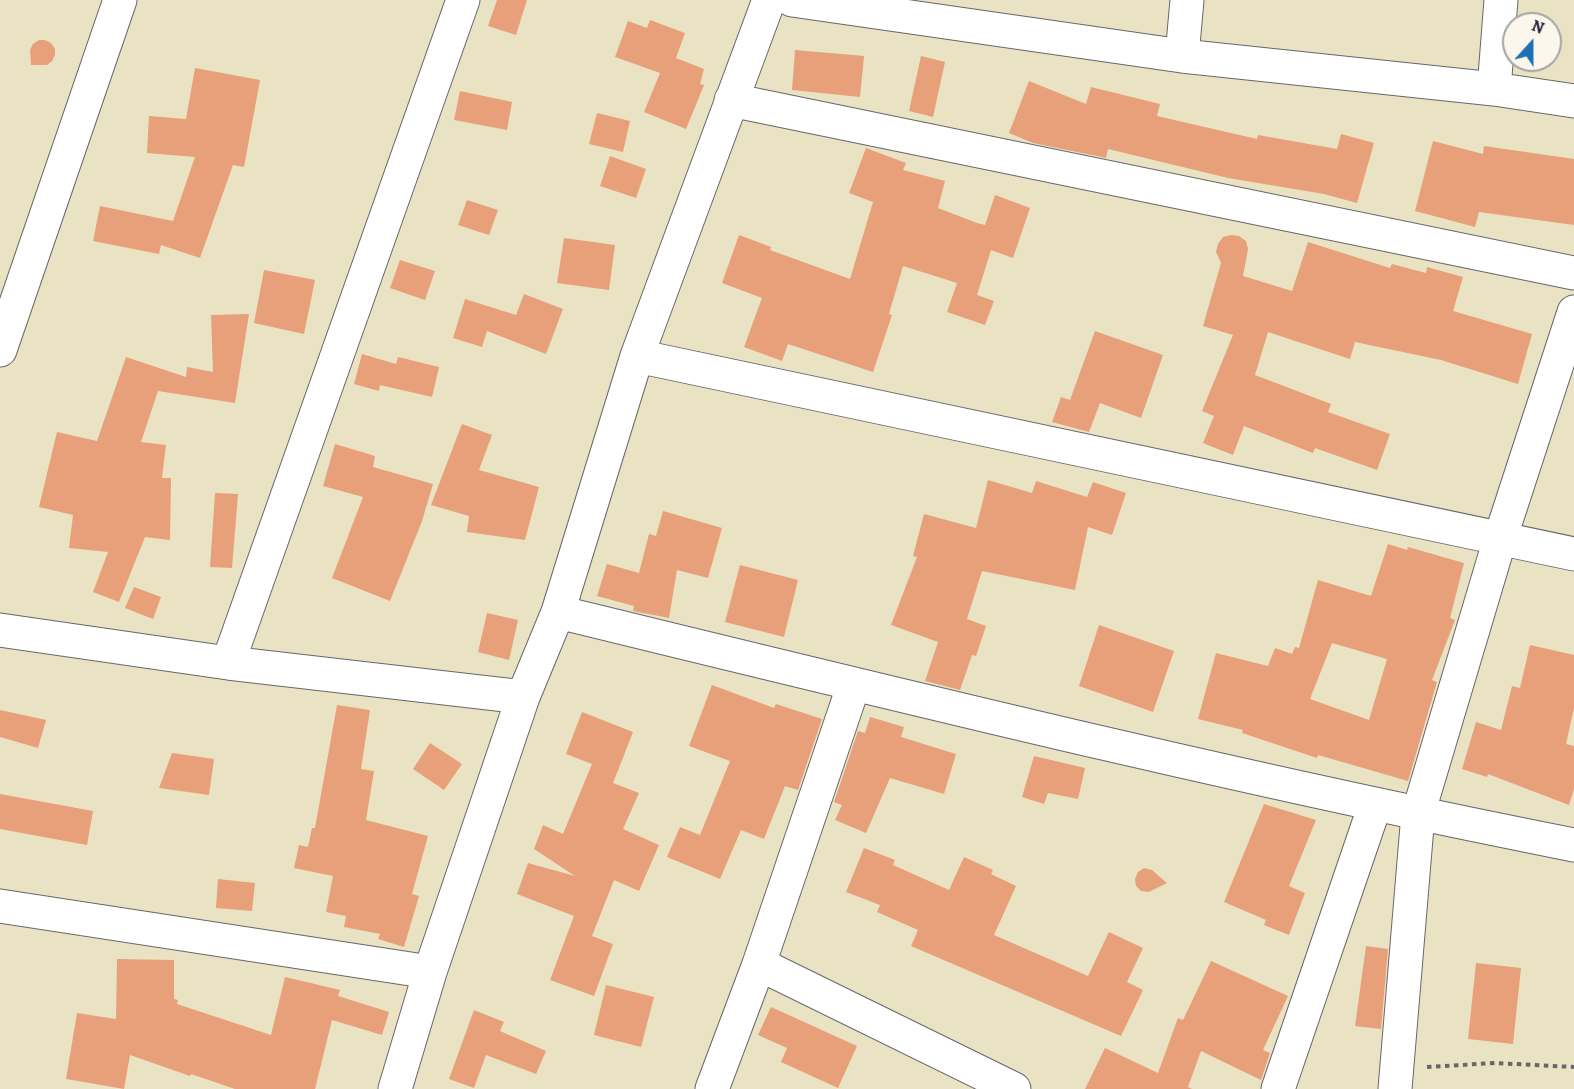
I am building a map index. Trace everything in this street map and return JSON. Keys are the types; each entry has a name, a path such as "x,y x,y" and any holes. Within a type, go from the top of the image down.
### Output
{"street":[{"path":"0,350 120,0"},
{"path":"228,663 463,0"},
{"path":"395,1089 430,972 523,697 558,612 637,357 769,0"},
{"path":"792,0 1182,56 1494,89 1574,101"},
{"path":"1182,56 1187,0"},
{"path":"1494,89 1501,0"},
{"path":"731,100 1574,273"},
{"path":"1396,1079 1418,814 1500,539 1574,312"},
{"path":"637,357 1574,554"},
{"path":"558,612 854,684 1375,805 1574,845"},
{"path":"0,630 228,663 523,697"},
{"path":"712,1089 759,964 854,684"},
{"path":"1278,1089 1375,805"},
{"path":"0,906 430,972"},
{"path":"759,964 1014,1089"}],"path":[{"path":"1396,1079 1495,1063 1574,1067"}],"building":[{"path":"497,0 527,0 516,35 488,26"},
{"path":"650,20 685,33 676,58 704,69 700,84 704,85 686,129 644,112 660,73 615,57 628,21 647,28"},
{"path":"39,40 51,43 55,49 55,55 47,65 31,65 30,50"},
{"path":"795,50 864,56 860,97 792,90"},
{"path":"921,56 945,62 933,117 909,111"},
{"path":"195,68 260,80 244,167 233,165 200,258 161,245 159,254 93,241 100,206 173,221 195,157 147,153 149,116 186,119"},
{"path":"1029,81 1086,104 1091,87 1160,104 1157,116 1257,139 1258,135 1337,149 1341,134 1374,143 1357,203 1324,194 1228,178 1108,149 1106,158 1033,143 1009,133"},
{"path":"460,91 512,102 507,130 454,120"},
{"path":"597,113 630,121 623,152 589,144"},
{"path":"1433,141 1483,154 1484,146 1574,159 1574,225 1479,212 1475,227 1415,211"},
{"path":"866,148 906,163 903,170 945,181 938,208 977,223 985,225 995,195 1030,208 1013,258 991,250 977,295 994,301 985,325 947,312 957,283 903,266 889,314 892,315 873,372 788,344 782,361 744,347 762,298 722,283 739,235 771,247 770,250 850,279 873,202 849,193"},
{"path":"610,156 646,169 636,198 600,186"},
{"path":"467,200 498,210 489,235 458,225"},
{"path":"1239,236 1246,241 1248,249 1243,276 1292,291 1308,242 1390,268 1392,264 1426,273 1427,267 1463,277 1453,311 1532,334 1518,384 1441,360 1355,342 1350,359 1268,332 1255,375 1331,404 1328,412 1390,434 1377,470 1315,448 1313,453 1244,426 1233,455 1203,443 1214,416 1202,411 1233,335 1203,326 1221,263 1216,252 1218,244 1223,237"},
{"path":"564,238 615,245 609,290 557,283"},
{"path":"400,260 435,271 425,300 390,288"},
{"path":"264,270 315,280 304,334 254,323"},
{"path":"524,294 563,309 546,354 487,331 482,347 453,338 465,299 516,315"},
{"path":"249,314 235,403 158,391 141,442 166,445 162,478 171,478 170,540 145,537 119,602 93,592 108,552 69,548 73,515 39,507 57,432 97,441 126,357 186,377 187,367 213,372 211,315"},
{"path":"1095,331 1163,355 1141,418 1100,403 1089,432 1052,422 1061,397 1070,400"},
{"path":"362,354 396,364 398,357 439,367 432,397 380,385 379,391 354,384"},
{"path":"462,424 492,435 479,470 539,487 525,540 467,532 469,516 431,505"},
{"path":"335,444 375,456 373,467 433,484 422,521 390,601 332,578 363,497 323,486"},
{"path":"988,480 1032,493 1036,481 1087,497 1093,482 1126,493 1112,535 1088,527 1075,590 982,571 967,619 986,626 976,656 972,655 960,690 925,681 938,642 891,625 917,557 913,556 924,514 976,528"},
{"path":"215,493 238,494 232,568 210,567"},
{"path":"663,511 722,528 708,578 677,570 669,618 633,611 634,606 597,596 607,564 639,573 649,534 656,536"},
{"path":"1388,544 1407,550 1408,547 1464,563 1450,618 1455,620 1432,680 1437,682 1408,781 1318,755 1317,758 1242,733 1243,730 1198,719 1216,653 1268,666 1275,648 1292,654 1295,647 1299,648 1318,580 1371,596","holes":["1332,643 1387,659 1369,720 1310,699"]},
{"path":"740,565 798,580 784,637 725,622"},
{"path":"134,587 161,597 153,619 125,608"},
{"path":"487,613 518,620 509,660 478,652"},
{"path":"1099,625 1174,651 1153,712 1079,686"},
{"path":"1530,645 1574,655 1574,708 1566,744 1574,746 1574,789 1569,805 1488,774 1487,777 1462,769 1476,722 1501,730 1512,686 1520,688"},
{"path":"712,685 774,708 776,704 822,719 798,790 785,786 764,839 741,830 720,879 667,857 680,827 700,835 730,761 689,746"},
{"path":"337,705 370,710 361,769 374,771 366,820 428,836 412,894 419,896 404,947 378,939 380,934 344,927 346,916 326,912 333,876 294,868 299,845 308,847 312,828 315,828"},
{"path":"0,710 46,720 38,748 0,737"},
{"path":"582,712 633,732 613,783 639,793 623,829 659,845 639,891 614,880 592,936 613,944 594,996 550,980 574,916 517,894 528,863 575,876 534,849 543,825 563,834 592,764 566,754"},
{"path":"870,717 904,727 901,737 956,754 944,794 890,778 866,833 835,820 842,805 834,802 858,731 865,733"},
{"path":"430,743 462,764 444,790 413,769"},
{"path":"172,753 214,759 209,795 159,788"},
{"path":"1034,756 1085,768 1078,799 1048,793 1044,804 1022,797"},
{"path":"0,794 93,811 87,845 0,829"},
{"path":"1264,804 1316,820 1289,886 1305,893 1289,935 1264,925 1266,920 1224,902"},
{"path":"864,848 895,860 893,865 949,890 964,857 993,870 991,874 1016,886 994,935 1088,976 1109,932 1143,948 1127,982 1143,990 1121,1036 911,946 918,930 877,912 880,905 846,892"},
{"path":"1144,868 1152,870 1167,883 1149,892 1141,891 1136,886 1135,879 1138,872"},
{"path":"218,879 255,883 252,911 216,908"},
{"path":"1366,946 1388,949 1381,1029 1355,1026"},
{"path":"117,959 174,960 174,999 178,1000 177,1004 271,1035 285,977 340,990 338,996 389,1012 382,1035 332,1020 315,1089 235,1089 130,1055 124,1089 66,1079 77,1013 116,1019"},
{"path":"1211,961 1288,996 1263,1050 1270,1053 1261,1080 1201,1051 1188,1087 1192,1089 1085,1089 1105,1048 1158,1073 1178,1018 1183,1020"},
{"path":"1476,963 1521,968 1513,1044 1468,1039"},
{"path":"606,985 654,997 641,1047 594,1035"},
{"path":"771,1007 857,1046 838,1088 781,1062 787,1048 758,1035"},
{"path":"474,1010 504,1022 500,1031 546,1051 536,1074 486,1055 474,1088 449,1079"}]}
